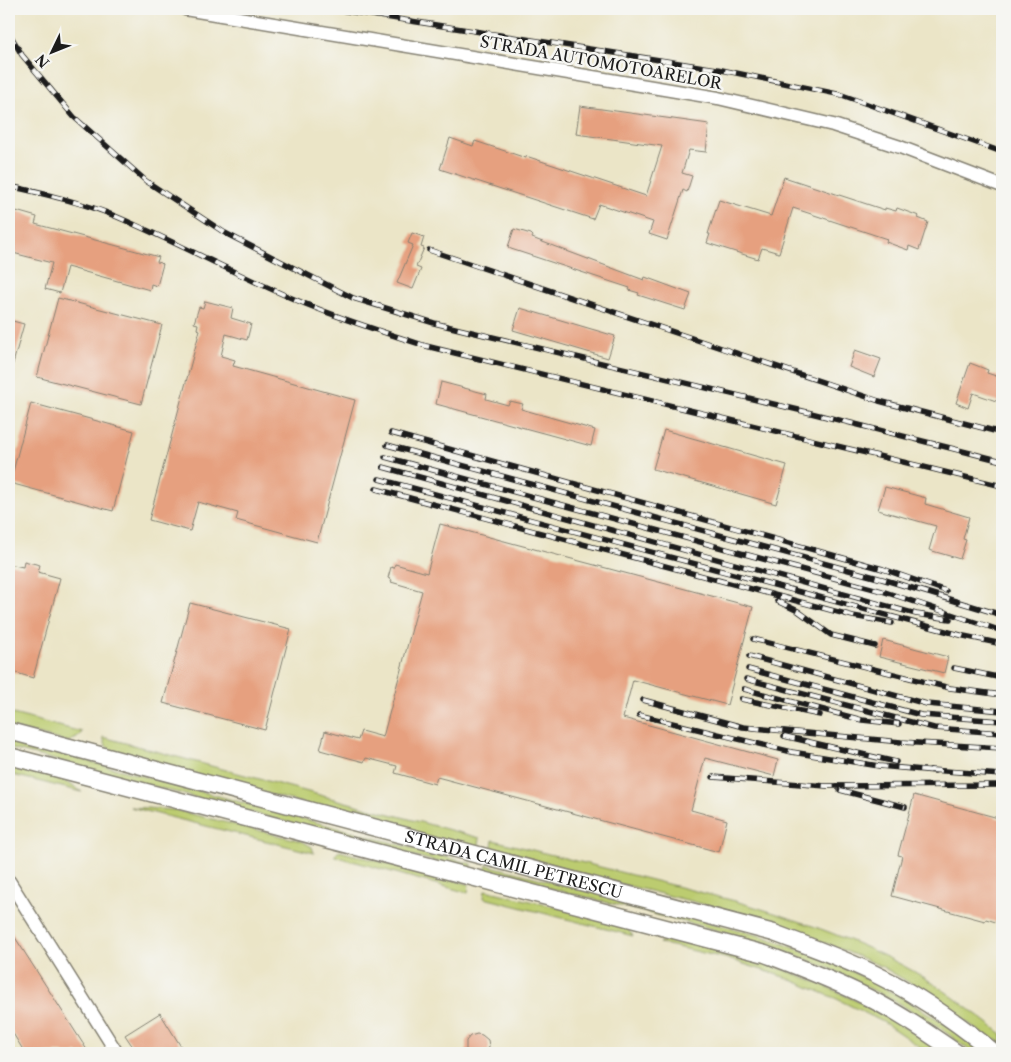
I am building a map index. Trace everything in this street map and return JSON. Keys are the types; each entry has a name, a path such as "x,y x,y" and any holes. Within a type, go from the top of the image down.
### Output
{"street":[{"name":"STRADA AUTOMOTOARELOR","path":"185,9 718,98 833,125 900,147 1002,186"},
{"name":"STRADA CAMIL PETRESCU","path":"9,731 774,933 829,953 878,975 928,1004 995,1053"},
{"name":"STRADA CAMIL PETRESCU","path":"9,756 764,954 815,973 867,997 919,1026 958,1053"},
{"path":"9,881 117,1053"}],"green space":[{"path":"9,713 82,732 77,738 68,742 9,727"},
{"path":"103,737 480,838 478,850 114,753 106,746"},
{"path":"9,740 472,864 471,871 9,748"},
{"path":"9,765 56,778 82,792 9,774"},
{"path":"130,807 175,810 302,841 312,847 314,853"},
{"path":"493,840 735,901 784,916 857,943 903,965 964,1005 1002,1034 1002,1047 920,989 881,966 831,945 731,911 491,852"},
{"path":"339,851 469,884 468,893 334,856"},
{"path":"487,865 762,936 838,964 901,997 944,1023 985,1053 973,1053 940,1028 896,1002 833,970 795,955 709,928 485,872"},
{"path":"485,890 614,921 627,928 633,936 484,898"},
{"path":"674,937 768,964 805,977 885,1016 943,1053 929,1053 883,1022 837,999 784,977 725,958 659,943"}],"building":[{"path":"580,106 709,124 706,152 689,150 682,173 692,176 687,192 683,190 667,240 649,234 653,222 599,204 593,219 440,169 450,138 473,146 475,141 646,196 662,146 576,134"},
{"path":"784,177 885,210 885,208 896,211 897,208 919,216 918,218 928,222 919,250 909,246 908,250 886,242 887,239 793,208 779,253 762,248 758,259 707,243 719,200 771,216"},
{"path":"9,209 37,217 35,224 159,257 157,262 163,264 157,286 151,284 150,290 67,267 60,293 45,289 52,263 9,252"},
{"path":"514,229 531,234 532,238 644,280 645,277 691,294 685,310 638,295 639,293 629,290 630,288 511,249 508,247"},
{"path":"412,233 424,237 421,247 424,248 416,267 421,269 413,289 397,283 413,245 408,243"},
{"path":"58,298 162,325 141,404 37,377"},
{"path":"205,301 233,308 231,318 251,324 247,340 226,334 221,356 235,360 233,366 355,400 317,542 236,520 238,513 198,502 190,531 149,520 200,330 197,329 198,324 194,323 199,307 203,308"},
{"path":"520,308 615,336 608,358 513,330"},
{"path":"9,320 24,324 12,367 9,366"},
{"path":"855,350 881,359 874,377 849,367"},
{"path":"970,363 988,370 987,373 1002,378 1002,403 973,393 968,408 956,403"},
{"path":"441,382 487,394 486,399 508,405 510,401 523,404 521,409 595,430 591,446 436,404"},
{"path":"31,403 134,431 113,511 10,483"},
{"path":"664,430 787,465 776,504 653,469"},
{"path":"885,487 926,498 925,504 969,517 963,539 966,540 960,559 929,550 936,526 878,510"},
{"path":"440,524 753,607 727,705 633,680 623,718 778,760 774,776 705,758 691,810 727,820 719,852 437,777 435,784 395,773 397,766 366,758 364,762 320,750 325,731 358,740 361,731 383,737 422,591 391,582 392,580 388,578 391,567 394,568 395,564 427,573"},
{"path":"24,561 40,565 38,572 60,578 33,678 10,671 13,658 9,657 9,564 23,567"},
{"path":"190,603 291,629 265,730 163,703"},
{"path":"883,640 948,657 944,673 879,657"},
{"path":"914,795 1002,819 1002,924 892,896 902,856 898,855"},
{"path":"9,928 89,1053 25,1053 9,1027"},
{"path":"160,1013 185,1053 137,1053 125,1035"},
{"path":"482,1035 488,1040 488,1053 466,1053 466,1041 470,1036"}],"railway":[{"path":"334,9 717,69 842,95 1002,152"},
{"path":"9,33 22,55 74,117 146,181 225,233 353,298 434,323 807,412 1002,461"},
{"path":"9,186 102,211 154,233 288,297 366,327 426,346 1002,486"},
{"path":"429,250 879,401 1002,433"},
{"path":"391,433 883,569 946,591"},
{"path":"387,445 882,579 1002,615"},
{"path":"385,457 882,591 1002,631"},
{"path":"383,467 916,614 950,619"},
{"path":"379,479 964,636 1002,644"},
{"path":"376,489 853,616 892,623"},
{"path":"777,601 798,611 831,635 875,646"},
{"path":"753,639 950,688 1002,695"},
{"path":"749,656 927,704 1002,711"},
{"path":"954,668 1002,678"},
{"path":"748,669 921,715 1002,721"},
{"path":"746,679 934,728 1002,733"},
{"path":"744,689 862,720 899,724"},
{"path":"741,699 820,715"},
{"path":"643,700 743,727 901,742 1002,748"},
{"path":"639,715 792,752 879,766 935,771"},
{"path":"784,736 896,762"},
{"path":"930,770 1002,775"},
{"path":"713,777 826,786 1002,785"},
{"path":"840,790 905,807"}]}
